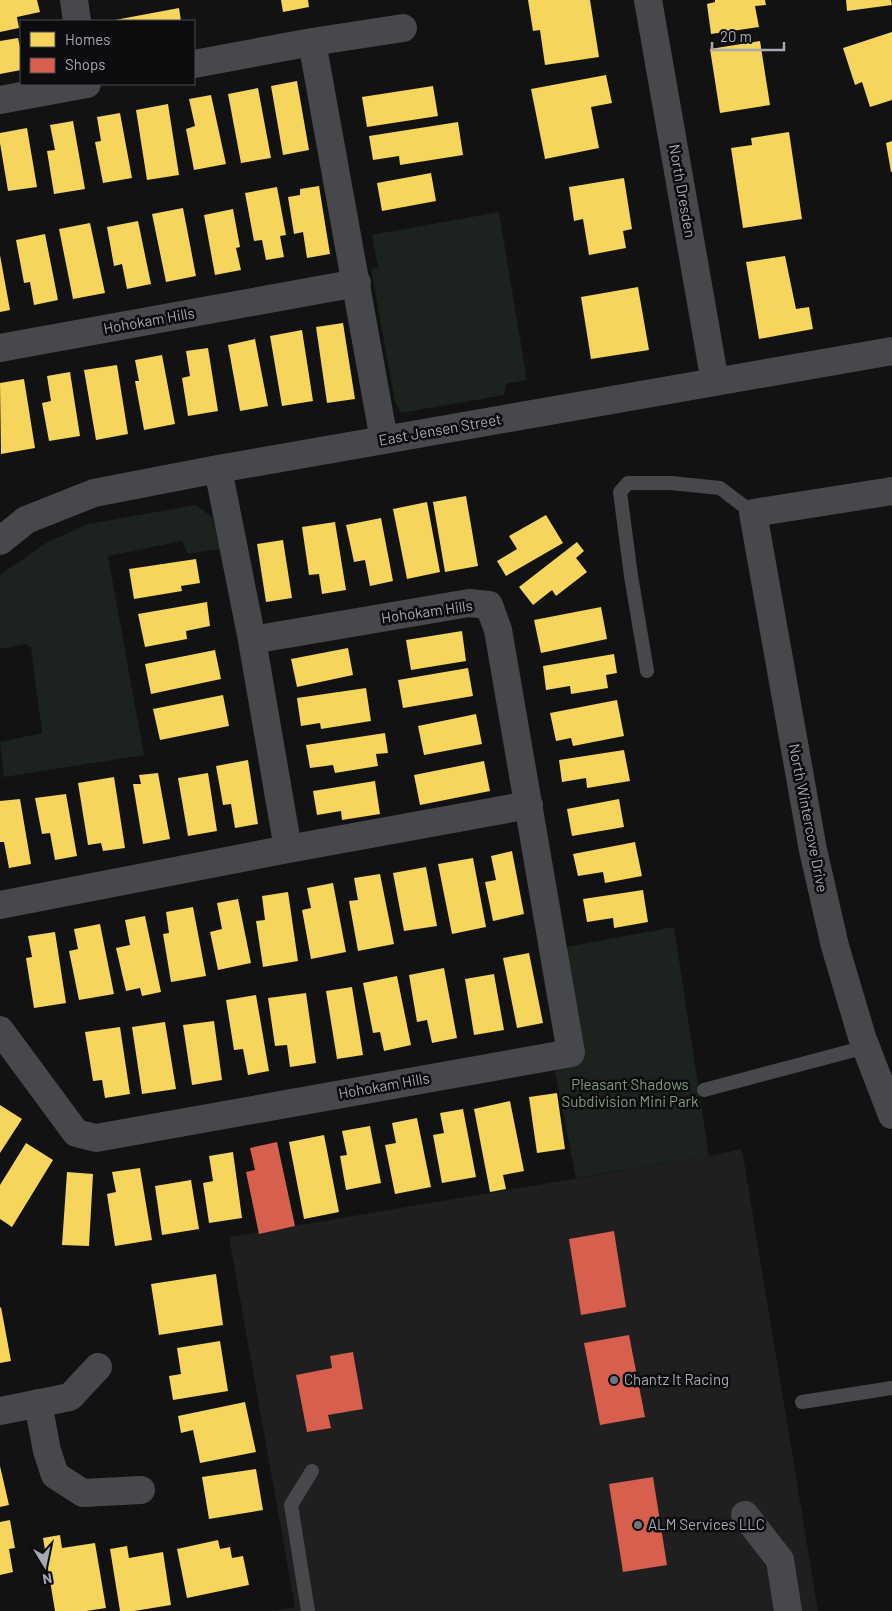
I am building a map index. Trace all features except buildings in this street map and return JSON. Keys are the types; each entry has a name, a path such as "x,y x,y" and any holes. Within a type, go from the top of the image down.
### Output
{"street":[{"path":"74,0 77,20"},
{"name":"North Dresden","path":"648,0 715,382"},
{"path":"195,64 312,42 403,28"},
{"path":"312,42 384,440"},
{"path":"0,100 82,85"},
{"name":"Hohokam Hills","path":"0,348 357,283"},
{"name":"East Jensen Street","path":"0,540 26,520 94,493 218,469 892,351"},
{"path":"218,469 252,640 288,850"},
{"path":"753,513 892,491"},
{"name":"North Wintercove Drive","path":"753,513 813,850 835,946 866,1047 892,1115"},
{"name":"Hohokam Hills","path":"0,1030 76,1133 96,1138 571,1052 498,630 489,606 469,603 252,640"},
{"path":"0,905 529,805"},
{"path":"0,1411 70,1398 98,1367"},
{"path":"38,1403 47,1451 55,1475 84,1493 142,1490"},
{"path":"745,1515 780,1560 788,1611"}],"lane":[{"path":"647,671 631,576 620,492 628,484 671,483 720,488 753,513"},
{"path":"704,1090 866,1047"},
{"path":"802,1402 892,1388"},
{"path":"308,1611 291,1505 312,1471"}],"shaded area":[{"path":"742,1149 818,1611 274,1611 295,1607 229,1237"}],"green space":[{"path":"499,212 527,380 506,384 504,395 401,413 395,402 371,269 378,268 372,235"},
{"path":"196,505 212,517 220,549 188,554 182,541 108,556 144,755 4,777 0,742 42,733 31,648 26,644 0,649 0,575 46,543 88,524"},
{"name":"Pleasant Shadows Subdivision Mini Park","path":"674,927 709,1156 576,1178 555,1072 570,1059 566,947"}],"place":[{"name":"Chantz It Racing","path":"614,1380"},
{"name":"ALM Services LLC","path":"638,1525"}]}
